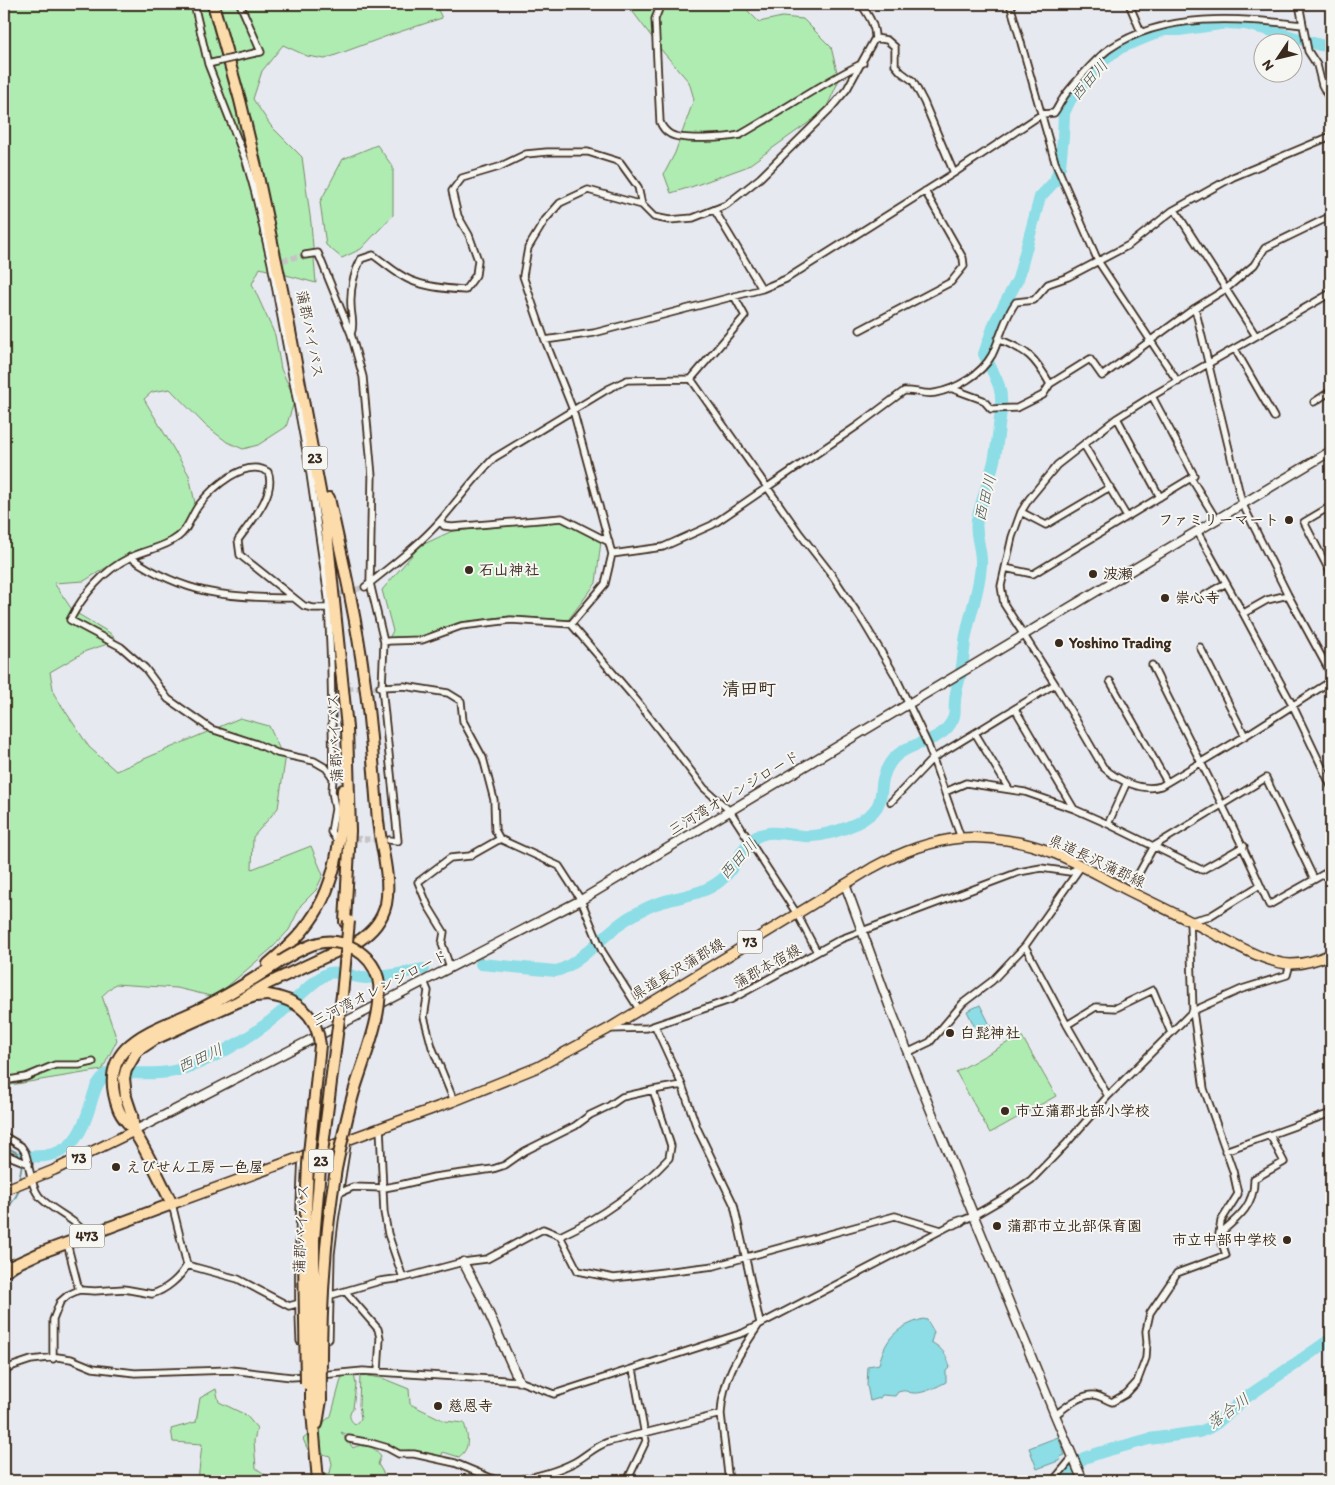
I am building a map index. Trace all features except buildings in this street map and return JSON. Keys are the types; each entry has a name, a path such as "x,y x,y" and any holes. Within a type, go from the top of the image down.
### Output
{"highway":[{"name":"蒲郡バイパス","path":"213,4 240,100 256,167 284,299 327,533 347,725 350,831 347,922"},
{"name":"蒲郡バイパス","path":"217,4 244,98 329,498 353,755 353,845 342,994 320,1168 315,1230 313,1306 314,1400"},
{"path":"134,1130 123,1120 115,1098 113,1082 114,1071 126,1058 150,1042 237,1002 269,983 357,942 368,935 376,926 386,905 386,882 380,842 372,734 364,675 329,498"},
{"path":"245,985 303,930 320,907 327,893 339,843 344,742 347,725"},
{"path":"172,1204 134,1130 132,1115 124,1088 127,1046 142,1034 204,1007 245,985 281,961 319,942 341,943 360,952 374,968 378,978 380,1000 375,1023 352,1097 336,1172 324,1274 321,1364 314,1400 314,1442 318,1481"},
{"path":"237,1002 255,996 268,995 289,1000 300,1006 318,1032 320,1045 310,1128 304,1256 314,1400 324,1481"},
{"name":"473","path":"4,1272 14,1265 40,1253 172,1204"}],"main road":[{"name":"県道長沢蒲郡線","path":"172,1204 454,1101 538,1067 608,1029 884,862 927,844 961,838 995,839 1023,844 1051,852 1244,949 1270,959 1290,964 1323,958 1331,954"},
{"name":"73","path":"4,1190 33,1179 134,1130"}],"street":[{"path":"194,4 210,63 246,160 269,254 309,467 328,608 331,667 332,791 335,810 331,832 335,838"},
{"path":"210,63 261,52 240,4"},
{"path":"661,4 655,19 660,122 663,129 671,135 712,138 730,138 740,135 796,102 822,84 863,63"},
{"path":"351,334 354,328 350,305 354,274 361,259 373,254 410,280 449,289 465,290 476,275 478,260 469,235 458,216 452,191 462,178 499,167 526,154 588,152 620,162 638,188 642,205 654,218 670,220 693,218 726,205 747,190 817,122 847,89 863,63 875,38 875,29 870,17 861,4"},
{"path":"1010,4 1056,164 1098,261 1178,382"},
{"path":"1129,4 1142,32"},
{"path":"1299,4 1307,48 1317,65 1322,85 1331,102"},
{"path":"545,340 594,333 762,289 786,279 925,192 1042,114 1054,113 1062,98 1100,57 1109,49 1142,32 1193,20 1243,19 1302,26"},
{"path":"875,38 888,40 895,47 895,66 913,81 954,173"},
{"path":"612,554 663,547 712,525 857,426 904,391 913,390 932,394 953,389 983,368 992,355 1008,313 1016,302 1034,300 1048,284 1068,277 1129,245 1175,210 1233,176 1331,136"},
{"path":"572,624 605,584 612,554 586,464 573,410 545,340 523,276 528,248 545,220 560,203 588,190 642,205"},
{"path":"860,330 951,282 964,266 964,258 925,192"},
{"path":"715,210 762,289"},
{"path":"1175,210 1256,336"},
{"path":"953,389 983,400 991,409 1017,408 1043,395 1050,384 1090,359 1102,376 1195,308 1226,289 1254,265 1265,248 1331,216"},
{"path":"305,255 318,253 351,334 363,377 372,476 370,582 384,642 381,687 398,841 389,840"},
{"path":"1331,293 1152,396 1117,418 1057,465 1029,499 1021,512 1012,536 1001,586 1004,604 1055,684 1103,766 1127,782 1145,788 1154,788 1167,782 1245,736 1331,681"},
{"path":"365,587 440,521 480,471 494,458 608,389 627,380 691,379 745,316 734,296"},
{"path":"1195,308 1242,503 1288,595 1331,674"},
{"path":"998,339 1021,348 1038,363 1050,384"},
{"path":"1235,349 1274,417"},
{"path":"691,379 848,599 895,675 928,745 961,838"},
{"path":"1314,402 1331,391"},
{"path":"1005,568 1033,574 1194,475 1152,396"},
{"path":"1117,418 1160,497"},
{"path":"1084,445 1127,517"},
{"name":"三河湾オレンジロード","path":"134,1130 581,900 947,682 1216,518 1331,451"},
{"path":"328,608 304,606 240,555 238,540 267,497 271,484 268,472 262,468 249,468 231,476 199,505 188,526 180,536 169,543 130,558 101,578 76,609 70,620 121,647 145,668 168,699 211,729 257,744 277,753 314,761 326,768 333,778"},
{"path":"1191,478 1216,518"},
{"path":"1021,512 1046,525 1110,487"},
{"path":"1331,506 1304,522 1331,574"},
{"path":"440,521 444,526 452,527 562,518 609,542"},
{"path":"1196,531 1244,613 1293,706 1331,786"},
{"path":"130,558 150,572 174,583 207,592 246,598 294,598"},
{"path":"1202,597 1226,582"},
{"path":"1244,613 1268,600 1288,595"},
{"path":"384,642 422,640 461,626 511,620 572,624 637,701 704,788 730,811 797,914 817,952"},
{"path":"1200,647 1245,736"},
{"path":"1152,665 1200,763 1244,846 1269,905 1331,870"},
{"path":"1110,681 1167,782"},
{"path":"891,802 932,760 1055,684"},
{"path":"381,687 404,686 448,693 461,701 463,721 483,758 494,800 495,830 500,839 559,866 581,900 602,951 639,1009"},
{"path":"1015,709 1074,809"},
{"path":"975,733 1009,790"},
{"path":"1129,891 1154,846 1266,778 1314,879"},
{"path":"1108,824 1127,782"},
{"path":"945,792 966,783 1025,792 1074,809 1202,870 1244,846"},
{"path":"450,967 442,944 444,932 428,906 418,882 450,858 470,856 500,839"},
{"path":"909,1052 930,1042 963,1003 992,982 1025,946 1081,867"},
{"name":"蒲郡本宿線","path":"608,1029 655,1026 730,1000 841,938 1019,872 1041,868 1070,872 1081,867"},
{"path":"846,884 889,1005 925,1097 1054,1416 1083,1481"},
{"path":"1054,1416 1074,1401 1086,1396 1094,1395 1112,1402 1126,1394 1137,1382 1146,1358 1146,1331 1150,1313 1177,1273 1226,1255 1220,1234 1222,1221 1238,1194 1233,1171 1204,1089 1192,1011 1190,921 1210,916 1260,885"},
{"path":"1025,946 1108,1096"},
{"path":"4,1372 13,1366 31,1360 53,1359 57,1357 93,1368 135,1372 231,1370 291,1377 363,1371 519,1381 554,1394 633,1369 743,1332 952,1224 973,1216 1004,1198 1031,1180 1108,1096 1192,1011 1242,989 1288,975 1290,964"},
{"path":"424,980 428,991 424,1017 432,1047 454,1101"},
{"path":"1067,1025 1096,1007 1116,1008 1153,990 1171,1033"},
{"path":"655,1026 682,1085 697,1128 734,1205 760,1323 728,1375 721,1414 728,1474 731,1481"},
{"path":"4,1081 26,1077 55,1065 79,1065 93,1062"},
{"path":"339,1193 353,1188 384,1188 434,1177 493,1169 505,1165 525,1151 575,1126 622,1097 682,1085"},
{"path":"560,1236 582,1226 615,1205 669,1158 671,1146 653,1090"},
{"path":"1225,1151 1331,1113"},
{"path":"380,1127 384,1212 388,1234 402,1278"},
{"path":"1220,1234 1236,1220 1252,1200 1254,1179 1284,1162 1270,1135"},
{"path":"4,1136 21,1146 25,1152 26,1162 38,1194 43,1200 81,1228 86,1236"},
{"path":"302,1156 298,1250 300,1341 329,1339 331,1254 348,1139"},
{"path":"4,1154 26,1162"},
{"path":"53,1359 53,1320 60,1302 68,1295 79,1290 124,1289 152,1294 182,1273 186,1264 172,1204"},
{"path":"186,1264 238,1279 289,1306 380,1280 402,1278 463,1262 487,1259 543,1228 560,1236 578,1271 614,1278 714,1266 895,1216 941,1230"},
{"path":"67,1243 79,1290"},
{"path":"4,1262 14,1265"},
{"path":"463,1262 483,1300 519,1381"},
{"path":"346,1290 378,1328 380,1338 378,1372"},
{"path":"627,1481 646,1441 633,1369"},
{"path":"511,1481 522,1480 575,1462 595,1446 644,1432 721,1414"},
{"path":"349,1439 388,1448 399,1454 414,1454 455,1463 498,1481"},
{"path":"1053,1481 1074,1459"},
{"path":"1324,1481 1331,1474"}],"green space":[{"path":"4,4 435,4 442,18 325,59 307,56 283,45 262,71 253,99 271,126 302,157 311,223 316,283 260,268 252,284 275,335 281,369 295,399 286,427 258,445 243,449 227,442 205,425 170,389 152,392 144,399 189,475 198,517 168,539 140,555 107,567 84,581 54,583 73,611 110,633 117,641 86,651 50,672 54,694 89,747 116,771 240,718 269,726 285,761 278,808 253,837 252,869 311,846 323,875 316,890 301,905 289,930 271,949 215,997 177,988 115,984 102,996 117,1040 102,1070 10,1085 4,1085"},
{"path":"627,4 748,4 748,11 759,22 782,17 803,19 831,47 839,80 825,111 746,167 671,193 664,174 675,153 694,99 689,82 663,52"},
{"path":"377,145 393,167 393,215 361,249 342,258 326,245 320,202 343,159"},
{"path":"560,521 601,541 596,583 568,620 509,616 460,622 420,637 389,638 393,631 382,590 420,546 452,531"},
{"path":"1021,1035 1056,1096 990,1133 956,1072"},
{"path":"354,1375 356,1384 350,1416 351,1421 355,1424 361,1419 359,1405 360,1375 382,1378 409,1389 410,1404 445,1421 464,1423 468,1442 463,1453 459,1457 443,1452 441,1457 409,1450 401,1451 373,1440 350,1436 341,1432 353,1448 361,1445 372,1448 381,1456 378,1464 388,1481 198,1481 202,1444 173,1442 171,1429 196,1422 200,1398 216,1389 219,1402 246,1415 257,1428 254,1441 256,1468 267,1476 299,1479 330,1473 332,1464 330,1456 308,1450 303,1439 331,1416 342,1376"}],"water":[{"path":"980,1005 991,1027 978,1034 967,1011"},
{"path":"923,1319 927,1320 934,1332 931,1342 941,1349 949,1363 950,1367 946,1371 946,1382 922,1392 901,1391 895,1396 882,1395 880,1398 870,1401 867,1385 868,1366 879,1364 885,1347 894,1334 906,1326"},
{"path":"1058,1437 1065,1455 1060,1457 1061,1460 1037,1469 1029,1448"}],"waterway":[{"name":"西田川","path":"481,964 556,971 574,962 621,923 650,906 700,892 714,885 725,877 748,844 759,836 766,833 804,836 828,833 855,824 875,810 881,796 885,773 890,763 904,750 940,734 947,728 954,717 965,641 980,574 981,558 976,525 993,464 1001,411 999,386 984,354 995,322 1018,279 1040,197 1055,181 1060,166 1064,113 1070,100 1099,64 1120,48 1164,30 1179,30 1227,23 1245,24 1320,45 1331,46"},
{"name":"西田川","path":"23,1156 37,1157 49,1155 68,1147 81,1130 98,1084 108,1073 169,1072 197,1064 242,1041 284,1010 317,980 329,973 334,972 366,978 423,969"},
{"name":"西田川","path":"4,1146 23,1156 23,1159"},
{"path":"19,1181 22,1164"},
{"path":"4,1243 8,1231 7,1211 19,1188"},
{"name":"落合川","path":"1060,1481 1084,1458 1149,1439 1199,1432 1209,1428 1244,1399 1331,1339"}],"tunnel":[{"path":"275,262 305,255"},
{"path":"331,596 365,587"},
{"path":"331,689 380,687"},
{"path":"347,838 383,840"}],"place":[{"name":"ファミリーマート","path":"1289,520"},
{"name":"石山神社","path":"469,570"},
{"name":"波瀬","path":"1093,574"},
{"name":"崇心寺","path":"1165,598"},
{"name":"Yoshino Trading","path":"1059,643"},
{"name":"白髭神社","path":"950,1033"},
{"name":"市立蒲郡北部小学校","path":"1005,1111"},
{"name":"えびせん工房 一色屋","path":"116,1167"},
{"name":"蒲郡市立北部保育園","path":"997,1226"},
{"name":"市立中部中学校","path":"1287,1240"},
{"name":"慈恩寺","path":"438,1406"}],"district":[{"name":"清田町","path":"749,689"}]}
